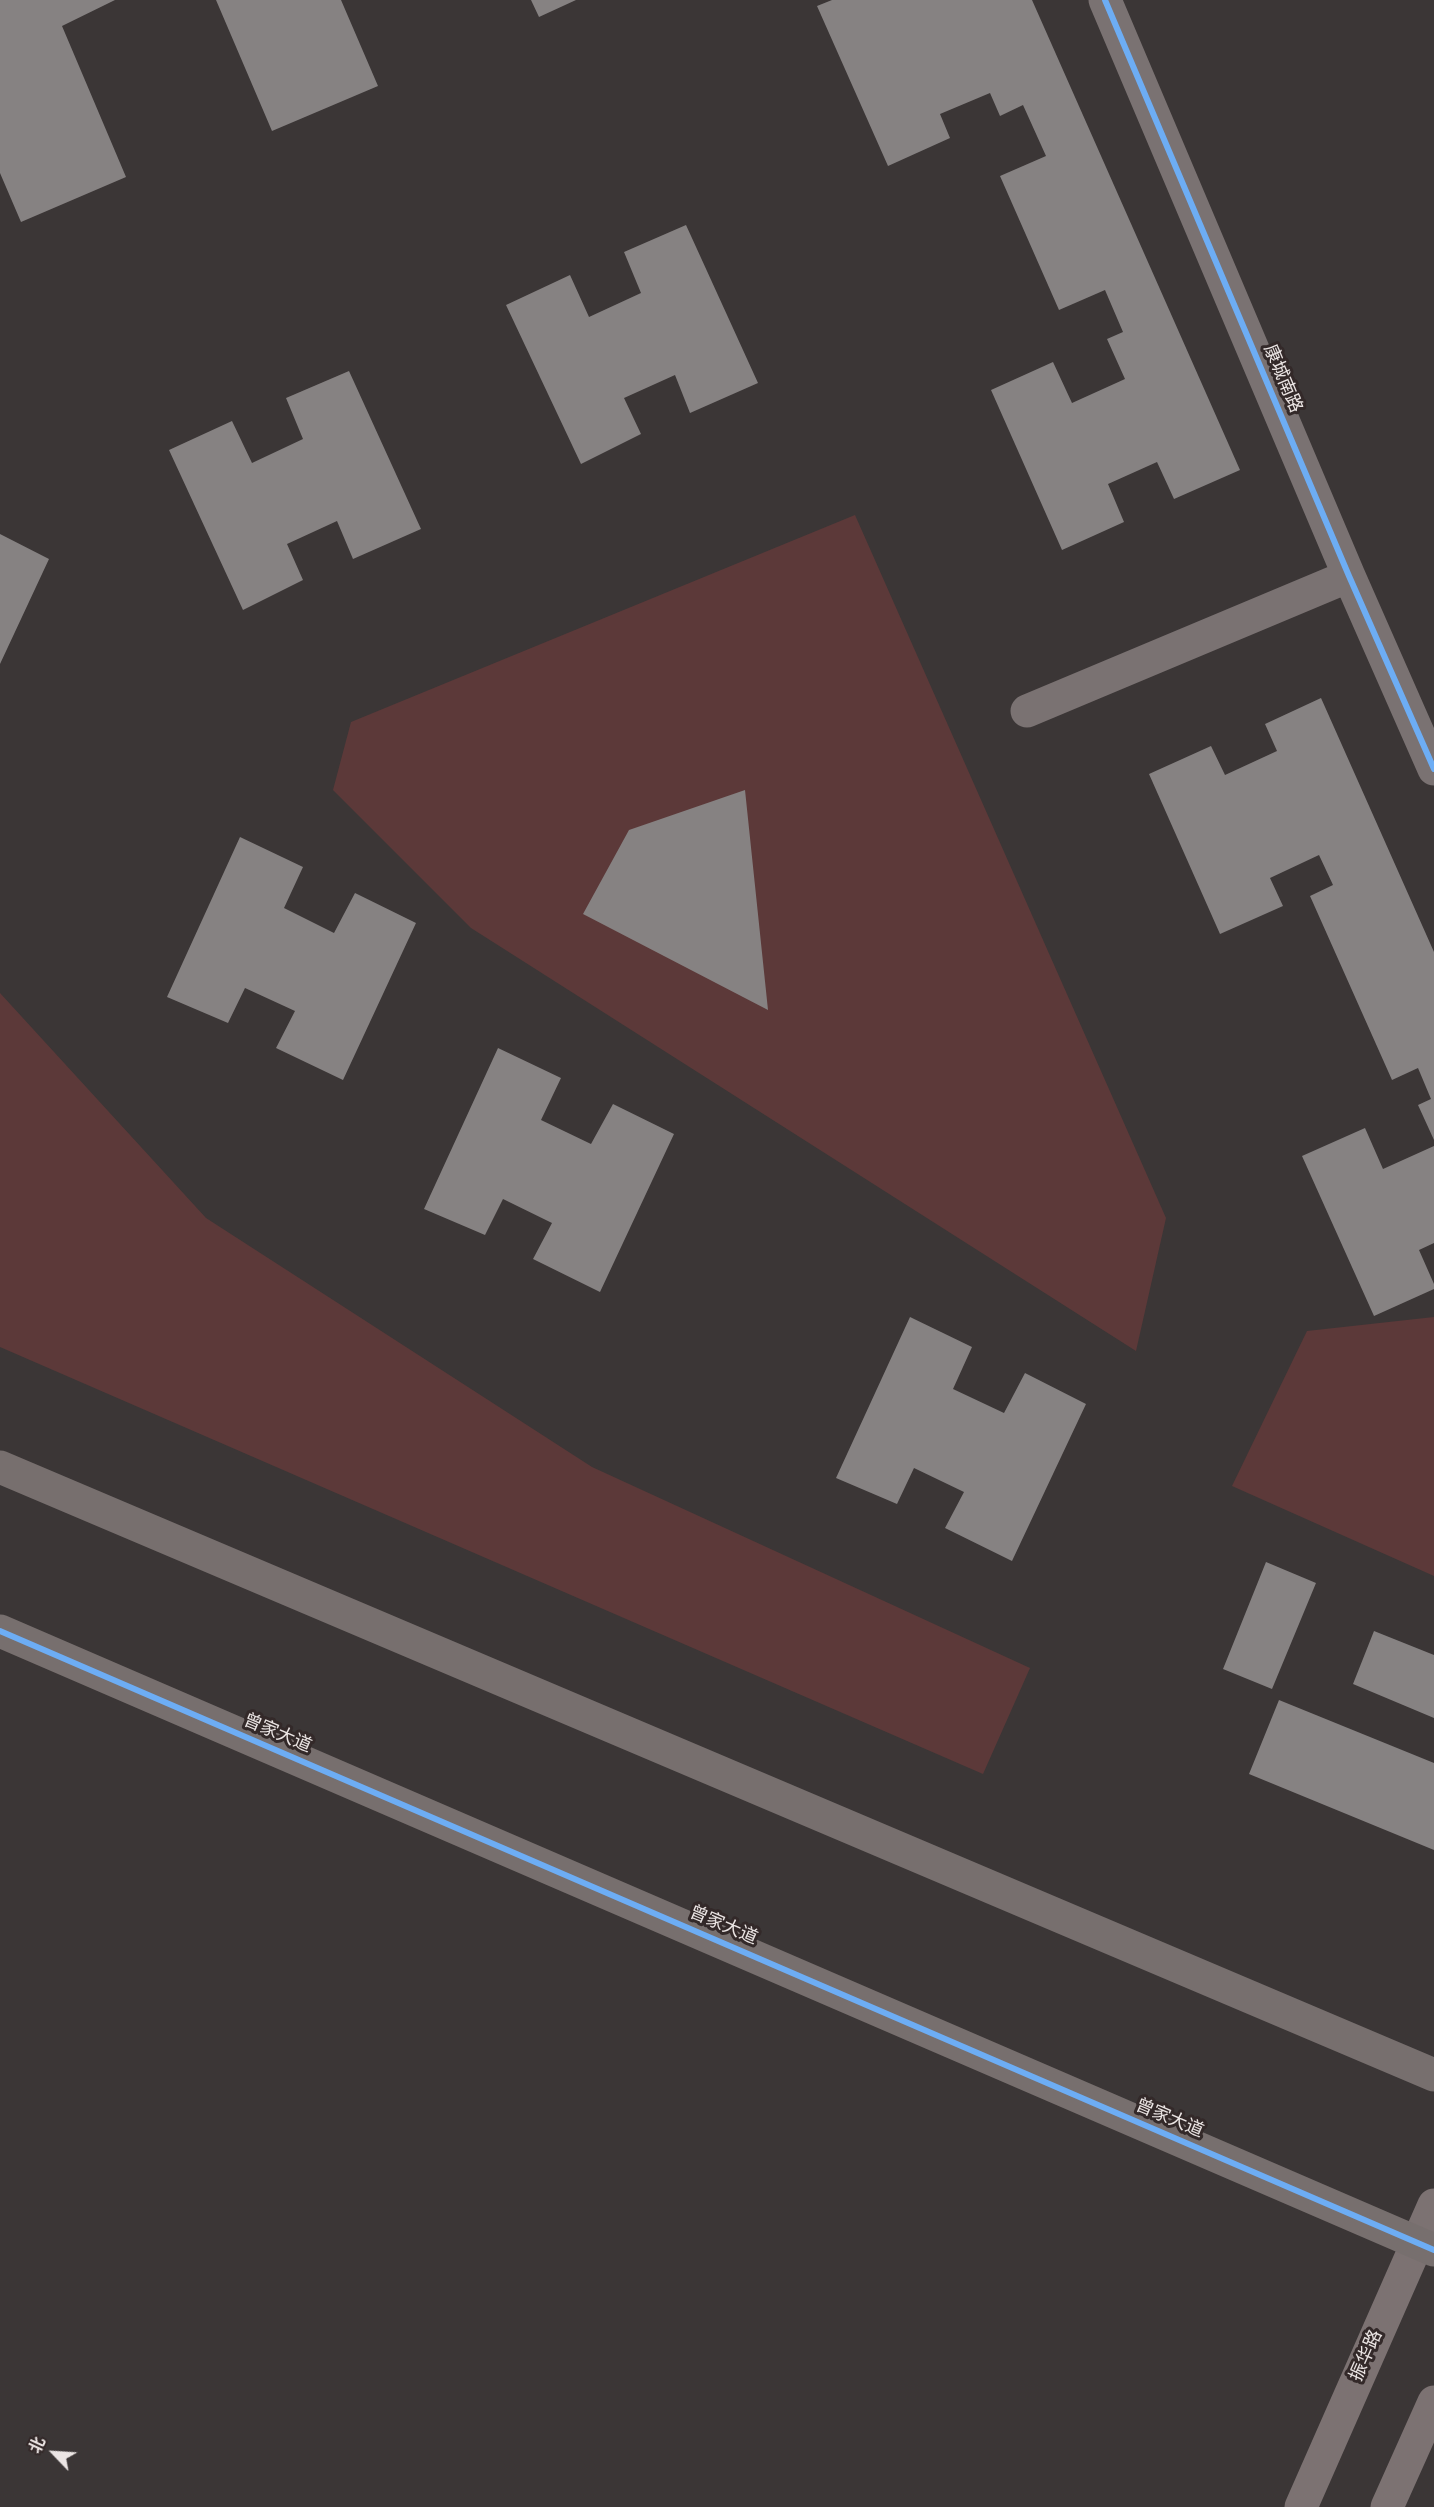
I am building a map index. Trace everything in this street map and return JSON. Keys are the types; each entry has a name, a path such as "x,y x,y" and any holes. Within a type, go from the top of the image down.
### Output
{"highway":[{"path":"0,1467 1434,2075"},
{"name":"曾家大道","path":"0,1631 1426,2246"}],"main road":[{"name":"振华路","path":"1300,2507 1426,2246 1434,2205"},
{"path":"1387,2507 1434,2403"}],"street":[{"name":"康城南路","path":"1105,0 1349,576 1434,770"},
{"path":"1027,711 1349,576"}],"shaded area":[{"path":"855,515 1166,1218 1136,1351 471,928 333,790 351,722"},
{"path":"0,993 206,1218 592,1467 1030,1668 983,1774 0,1347"},
{"path":"1434,1317 1434,1576 1232,1486 1307,1331"}],"building":[{"path":"0,0 115,0 62,26 126,177 21,222 0,173"},
{"path":"216,0 341,0 378,86 272,131"},
{"path":"531,0 576,0 539,17"},
{"path":"832,0 1032,0 1240,470 1174,499 1157,462 1108,484 1124,522 1062,550 991,390 1053,362 1072,403 1125,379 1107,339 1123,332 1105,290 1059,310 1000,176 1046,156 1023,105 1000,116 990,93 940,114 950,138 888,166 817,6"},
{"path":"686,225 758,383 690,413 675,375 624,398 641,434 581,464 506,305 570,275 589,317 641,293 624,252"},
{"path":"349,371 421,529 353,559 337,521 287,544 303,580 243,610 169,450 232,421 252,463 303,439 286,398"},
{"path":"0,534 49,559 0,664"},
{"path":"1321,698 1434,952 1434,1140 1418,1105 1431,1099 1418,1068 1392,1080 1310,896 1333,885 1319,855 1270,878 1283,906 1220,934 1149,774 1211,746 1225,775 1277,751 1265,724"},
{"path":"745,790 768,1010 583,914 629,830"},
{"path":"240,837 303,867 284,908 334,933 355,893 416,923 343,1080 276,1048 295,1011 245,988 228,1023 167,997"},
{"path":"498,1048 561,1078 541,1120 591,1144 613,1104 674,1134 600,1292 533,1259 552,1223 503,1199 485,1235 424,1209"},
{"path":"1365,1128 1383,1169 1434,1146 1434,1243 1419,1250 1434,1289 1374,1316 1302,1156"},
{"path":"910,1317 972,1347 953,1389 1004,1413 1025,1373 1086,1404 1012,1561 945,1528 964,1492 914,1468 897,1504 836,1478"},
{"path":"1266,1562 1316,1583 1272,1689 1223,1669"},
{"path":"1374,1631 1434,1655 1434,1718 1353,1684"},
{"path":"1279,1700 1434,1763 1434,1850 1249,1774"}],"cycle path":[{"path":"1105,0 1349,576 1434,769"},
{"path":"0,1631 1434,2250"}]}
